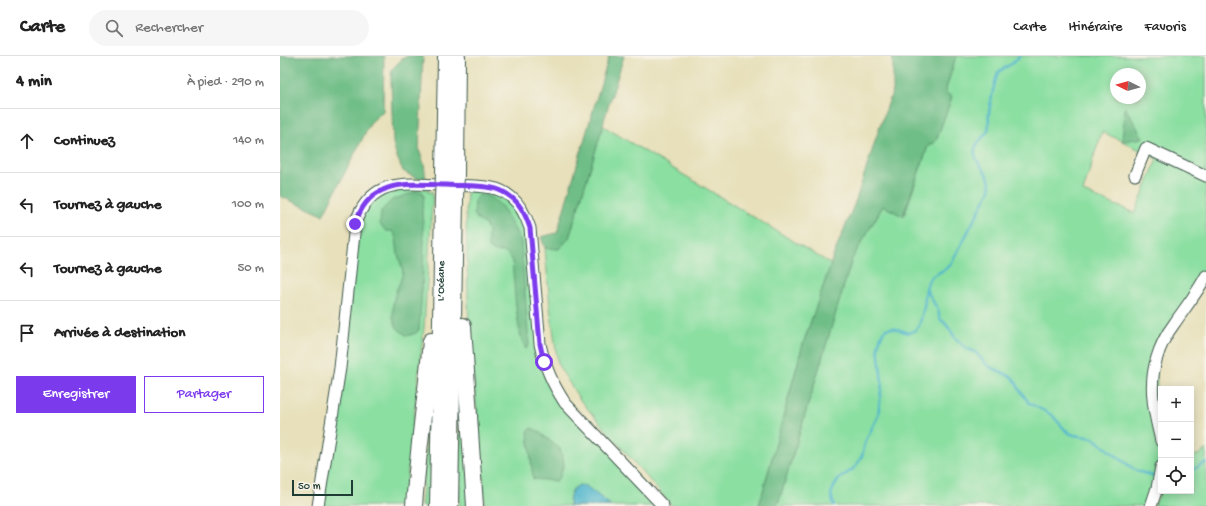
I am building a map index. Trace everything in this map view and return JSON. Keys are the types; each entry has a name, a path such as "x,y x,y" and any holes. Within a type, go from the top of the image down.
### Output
{"highway":[{"name":"L’Océane","path":"446,56 451,202 450,506"},
{"name":"L’Océane","path":"450,174 457,56"},
{"name":"L’Océane","path":"438,506 442,235 451,202"},
{"path":"451,202 461,222 464,345 475,506"},
{"path":"414,506 418,452 429,366 436,250 442,235"},
{"path":"473,475 478,488 480,506"}],"street":[{"path":"1135,175 1146,148 1206,176"},
{"path":"318,506 340,368 355,224 358,214 369,199 392,186 421,185 475,186 494,188 511,197 520,206 526,216 530,228 540,344 544,362 550,376 565,403 663,506"},
{"path":"1158,425 1153,399 1153,373 1156,362 1168,333 1193,298 1206,276"},
{"path":"1151,506 1158,483"}],"green space":[{"path":"280,56 384,56 383,111 371,122 323,215 280,196"},
{"path":"408,56 423,56 419,150 424,164 426,180 416,178 403,171 393,143 392,69 402,59"},
{"path":"609,56 624,56 569,238 559,249 545,248 541,237 557,233"},
{"path":"893,56 956,56 945,92 952,97 936,141 928,146 903,216 883,206 852,259 779,501 775,506 759,506 803,344 832,259 856,200 893,90"},
{"path":"956,56 1206,56 1206,268 1197,286 1156,351 1158,464 1155,480 1147,506 775,506 779,501 853,255 883,206 904,216 928,146 936,141 945,92","holes":["1102,132 1157,159 1135,213 1083,192"]},
{"path":"1125,107 1143,138 1122,141"},
{"path":"603,126 831,264 803,344 759,506 672,506 580,400 558,365 550,307 545,248 559,248 569,238"},
{"path":"428,189 428,192 433,192 424,327 404,506 322,506 361,217 370,204 383,194 397,190"},
{"path":"467,191 487,192 499,196 509,202 519,213 525,224 544,374 658,506 485,506 481,449 469,336 466,214"},
{"path":"415,192 423,192 424,197 422,211 424,242 422,289 419,330 416,333 407,336 397,328 393,318 393,303 403,272 398,254 396,238 392,231 386,231 380,224 381,211 392,200"},
{"path":"478,195 484,195 494,199 502,207 521,241 529,345 526,349 520,332 518,320 512,260 509,255 501,252 495,252 488,247 488,230 485,224 478,220 474,214 475,201"},
{"path":"433,374 430,506 421,506"},
{"path":"461,376 471,506 459,506"},
{"path":"531,428 538,431 560,449 564,463 560,476 556,481 533,479 528,432"},
{"path":"1206,449 1206,506 1154,506 1160,494 1194,494 1194,456 1200,454"}],"water":[{"path":"580,485 586,486 612,506 569,506 572,491"}],"waterway":[{"path":"834,506 831,494 834,487 839,479 853,469 858,463 862,456 866,440 878,416 882,383 878,346 883,332 886,329 893,328 909,333 914,331 919,326 928,282 931,277 951,264 990,190 989,179 979,164 975,150 977,144 988,130 990,107 998,72 1013,63 1020,56"},
{"path":"926,289 938,310 940,319 946,324 956,339 966,348 975,352 988,366 1012,377 1029,403 1052,415 1067,432 1074,435 1093,438 1135,470 1156,476"},
{"path":"1194,469 1206,462"}],"route":[{"path":"355,224 358,214 369,199 382,190 392,186 475,186 494,188 511,197 520,206 526,216 530,228 540,344 544,362"}]}
